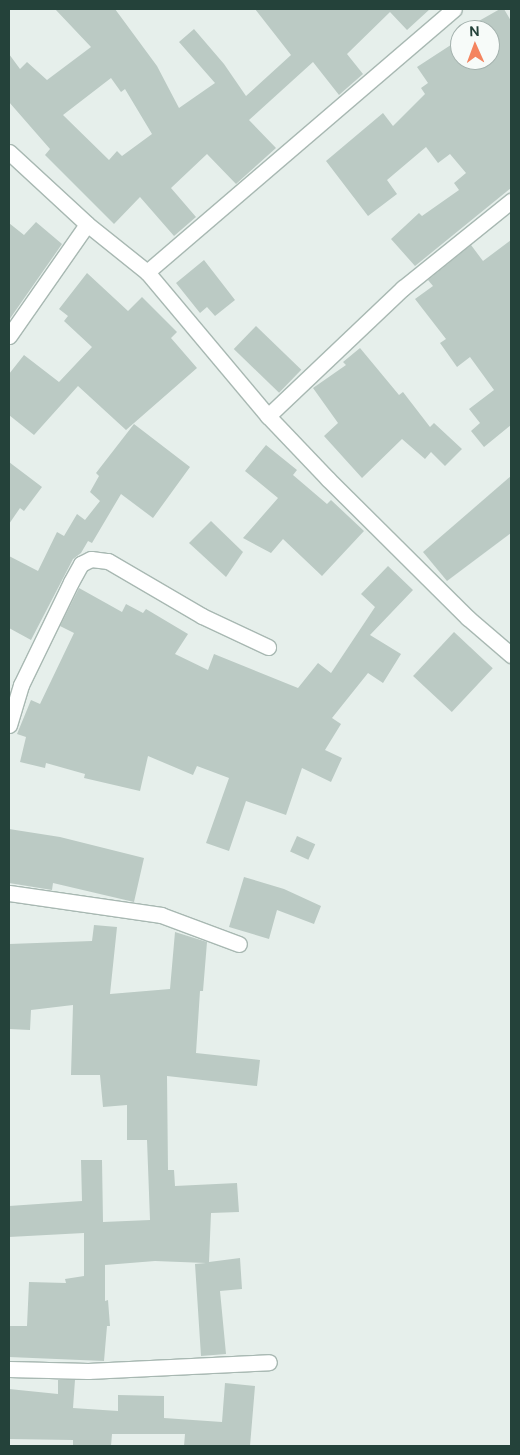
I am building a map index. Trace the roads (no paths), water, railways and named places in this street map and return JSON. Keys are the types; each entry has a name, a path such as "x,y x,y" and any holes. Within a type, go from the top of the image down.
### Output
{"street":[{"path":"147,272 454,9"},
{"path":"9,152 87,224 147,272 268,416 454,604 511,655"},
{"path":"268,416 403,288 511,201"},
{"path":"9,336 87,224"},
{"path":"9,725 21,685 71,582 81,564 91,559 108,562 202,616 268,647"},
{"path":"9,892 161,916 239,944"},
{"path":"9,1368 88,1371 269,1362"}]}
